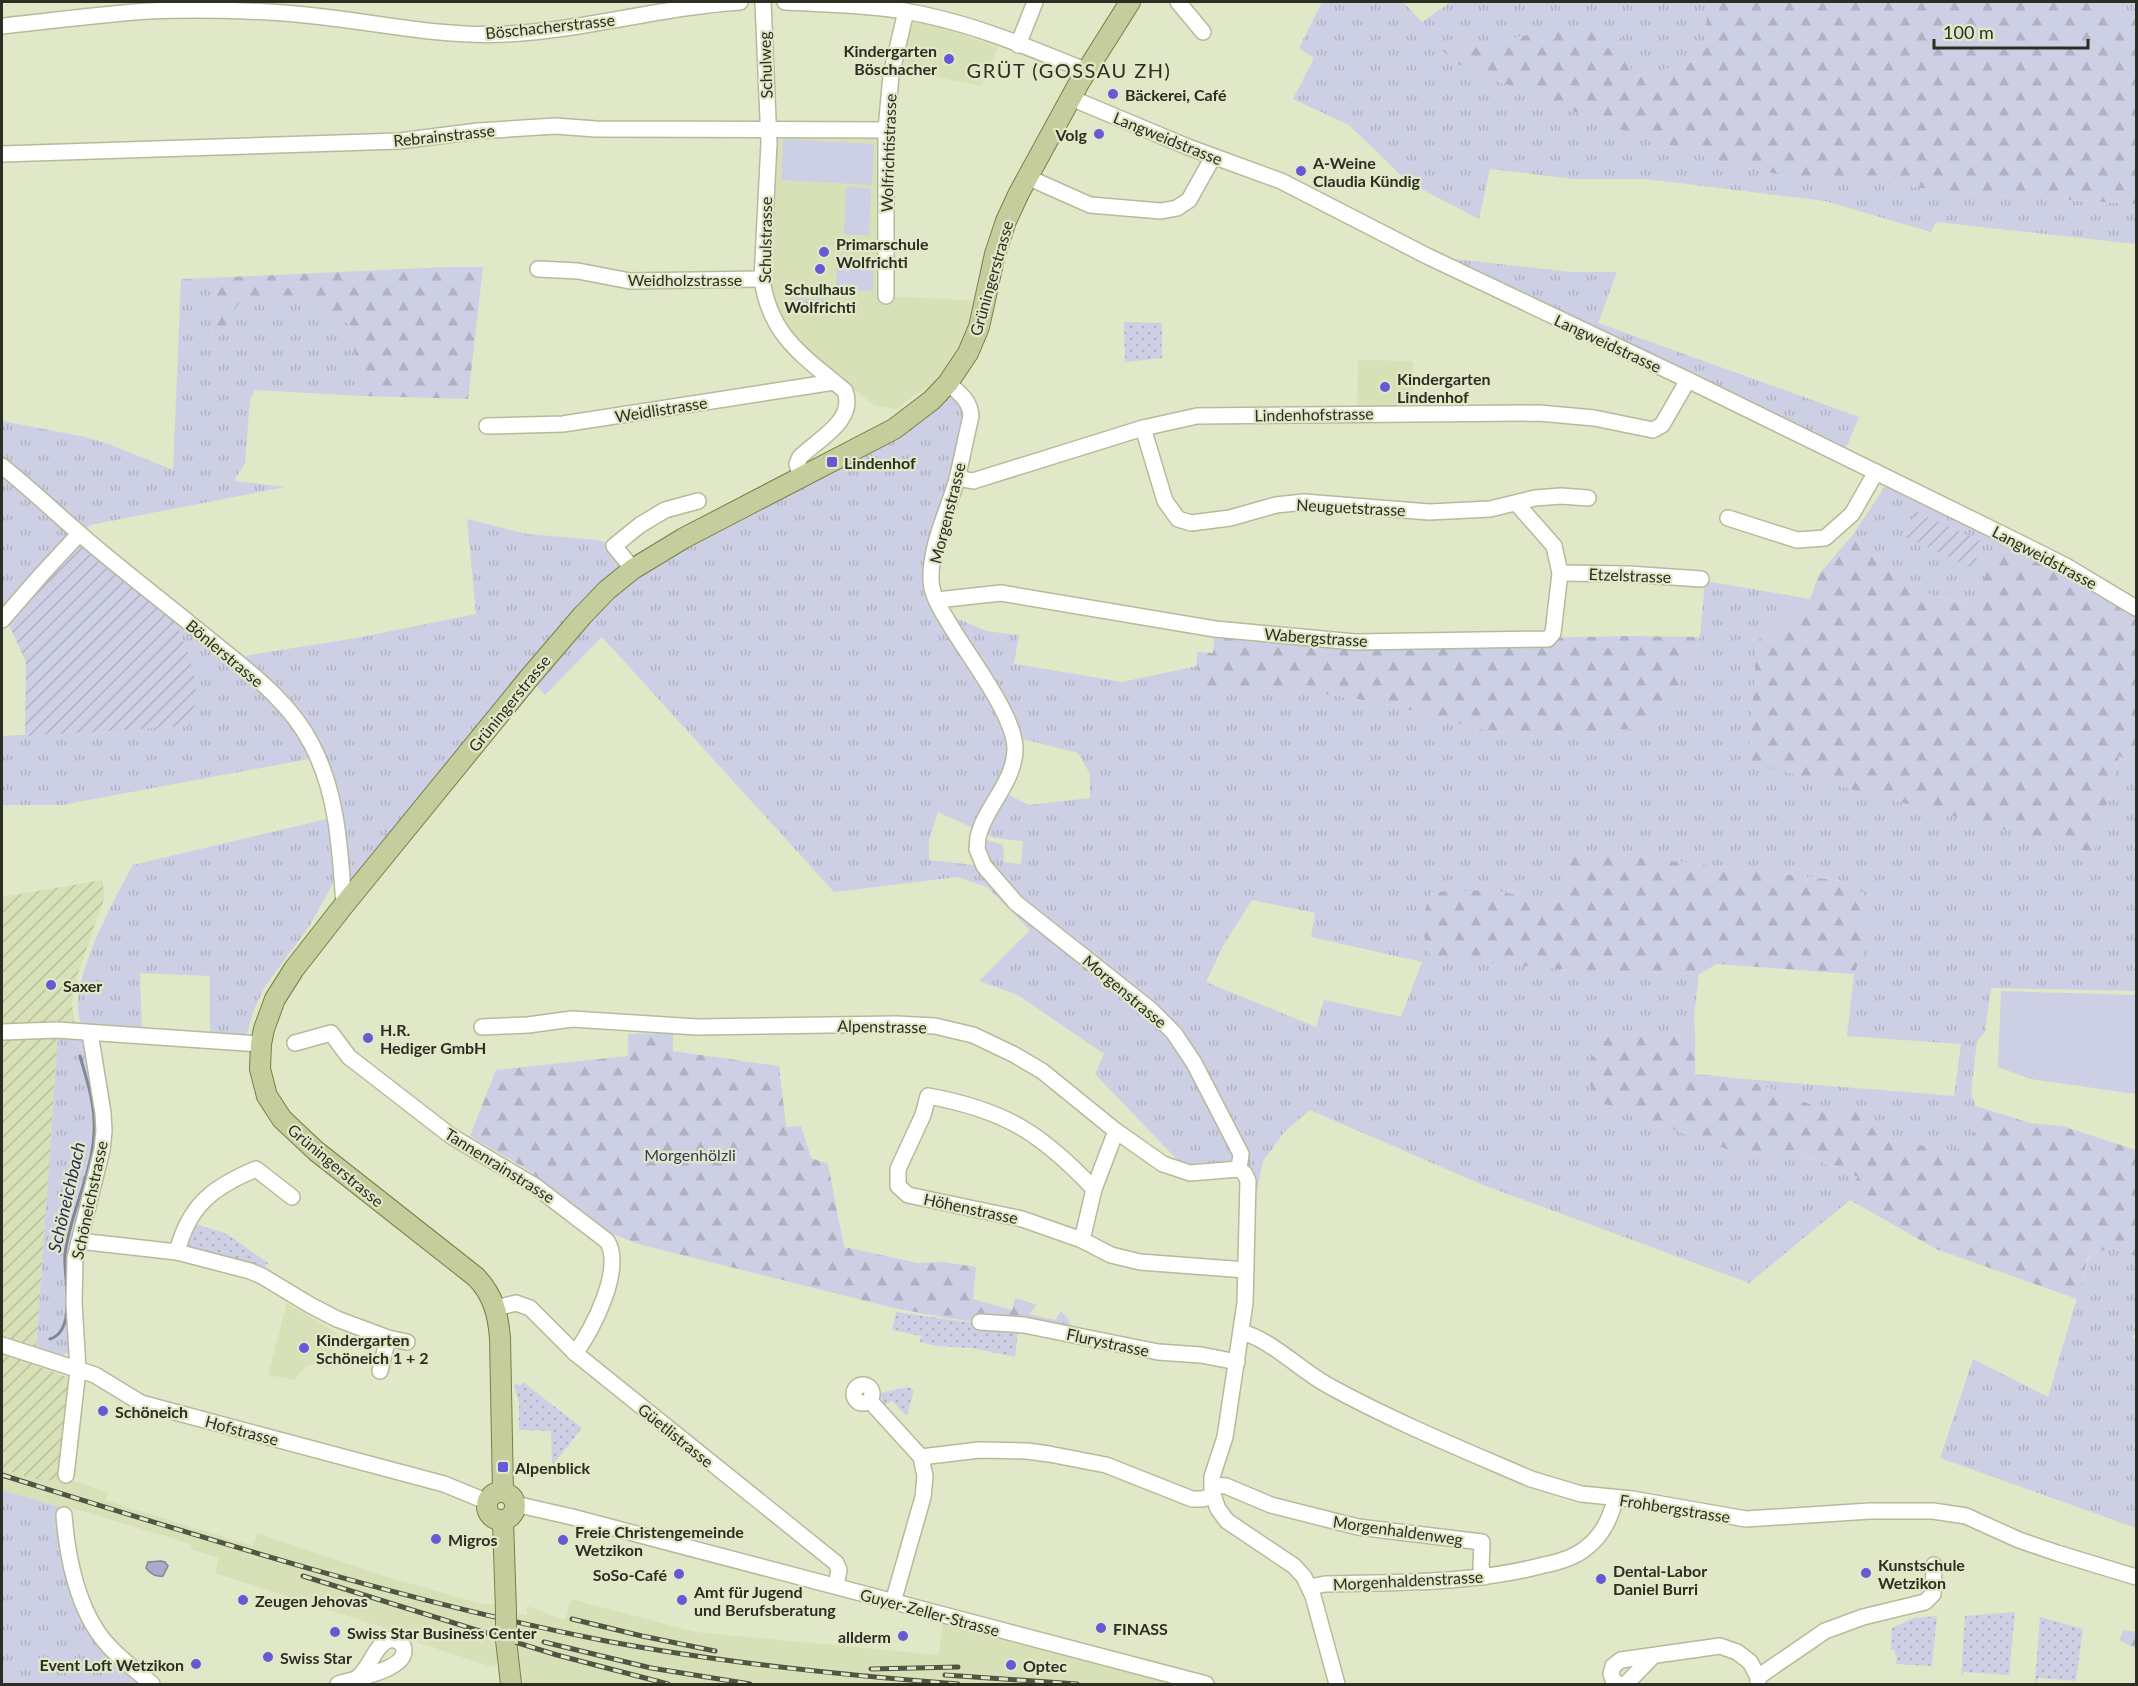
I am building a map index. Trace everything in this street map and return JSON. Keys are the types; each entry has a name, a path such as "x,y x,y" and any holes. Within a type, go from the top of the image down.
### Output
{"main road":[{"name":"Grüningerstrasse","path":"502,1499 501,1348 496,1308 476,1277 316,1151 282,1119 273,1107 262,1082 259,1056 269,1013 282,986 344,905 582,616 633,569 684,538 894,429 932,400 948,383 962,364 977,333 998,242 1027,177 1071,98 1130,2"},
{"path":"502,1499 487,1506 490,1515 503,1520 507,1664 504,1684"},
{"path":"507,1664 511,1684"}],"street":[{"name":"Böschacherstrasse","path":"2,26 152,11 268,12 337,17 444,33 507,34 595,25 650,7 740,2"},
{"name":"Schulweg","path":"763,2 768,129"},
{"path":"785,2 878,7 959,23 1087,71"},
{"path":"1018,45 1035,2"},
{"path":"1178,2 1203,32"},
{"name":"Wolfrichtistrasse","path":"886,296 886,130 891,75 906,11"},
{"name":"Langweidstrasse","path":"1071,98 1213,157 1281,181 1427,256 1688,380 2066,566 2136,608"},
{"name":"Rebrainstrasse","path":"2,154 399,141 478,131 555,126 596,129 886,130"},
{"name":"Schulstrasse","path":"768,129 762,279 766,302 780,330 793,347 845,392 848,402 846,412 840,422 800,457 797,464 801,478"},
{"path":"1027,177 1090,205 1161,211 1177,208 1189,200 1213,157"},
{"name":"Weidholzstrasse","path":"538,269 578,271 630,281 762,279"},
{"name":"Lindenhofstrasse","path":"957,478 973,481 1143,428 1197,416 1539,413 1593,418 1653,430 1662,426 1688,380"},
{"name":"Weidlistrasse","path":"487,426 563,424 834,382"},
{"name":"Morgenstrasse","path":"948,383 964,397 971,407 971,416 957,478 936,544 931,579 937,600 954,633 1006,716 1014,737 1015,752 1011,770 978,837 977,849 984,866 1016,903 1150,1010 1174,1033 1194,1063 1241,1154 1239,1169 1248,1181 1245,1303 1225,1437 1212,1491"},
{"name":"Neuguetstrasse","path":"1143,428 1166,501 1178,519 1191,523 1230,518 1276,505 1304,502 1429,512 1490,509 1535,498 1561,496 1588,498"},
{"name":"Bönlerstrasse","path":"2,466 79,534 262,682 303,729 320,763 338,827 344,905"},
{"path":"1728,518 1797,540 1825,538 1852,514 1876,472"},
{"path":"633,569 614,546 640,525 665,510 698,501"},
{"name":"Wabergstrasse","path":"937,600 1001,593 1215,629 1355,642 1548,639 1553,633 1560,573 1554,546 1517,504"},
{"path":"2,621 79,534"},
{"name":"Etzelstrasse","path":"1560,573 1628,574 1701,579"},
{"name":"Alpenstrasse","path":"482,1027 528,1025 572,1019 697,1027 896,1024 935,1026 973,1035 1042,1071 1116,1131 1163,1164 1190,1173 1239,1169"},
{"path":"2,1032 57,1030 261,1044"},
{"name":"Tannenrainstrasse","path":"295,1043 331,1033 349,1057 451,1136 535,1186 607,1241 612,1254 600,1311 575,1353"},
{"name":"Schöneichstrasse","path":"66,1475 78,1370 75,1258 102,1150 104,1131 90,1034"},
{"name":"Höhenstrasse","path":"1094,1189 1054,1149 1022,1127 992,1113 959,1102 928,1096 923,1115 898,1169 898,1186 908,1194 1022,1219 1082,1240 1111,1255 1140,1262 1246,1270"},
{"path":"1082,1240 1094,1189 1116,1131"},
{"path":"177,1252 183,1230 194,1212 209,1195 230,1180 256,1169 292,1197"},
{"path":"79,1241 177,1252 262,1276 338,1319 388,1338 407,1342"},
{"name":"Güetlistrasse","path":"496,1308 516,1303 527,1305 575,1353 830,1557 839,1570 836,1586"},
{"name":"Flurystrasse","path":"980,1322 1024,1326 1158,1353 1201,1355 1237,1362"},
{"name":"Frohbergstrasse","path":"1241,1332 1260,1339 1320,1381 1389,1417 1531,1479 1581,1494 1746,1519 1870,1511 1933,1511 1966,1516 2029,1543 2136,1577"},
{"path":"380,1371 388,1338"},
{"name":"Hofstrasse","path":"2,1346 95,1375 141,1403 502,1499"},
{"path":"870,1401 921,1457 925,1476 923,1497 893,1602"},
{"path":"921,1457 979,1450 1038,1452 1106,1465 1192,1499 1202,1499 1212,1491 1218,1509 1227,1521 1294,1566 1310,1587 1337,1684"},
{"name":"Morgenhaldenweg","path":"1212,1491 1226,1486 1270,1505 1358,1527 1482,1542 1481,1567 1484,1577"},
{"name":"Morgenhaldenstrasse","path":"1310,1587 1324,1584 1444,1582 1530,1569 1569,1559 1586,1548 1606,1526 1616,1498"},
{"name":"Guyer-Zeller-Strasse","path":"502,1499 1206,1684"},
{"path":"64,1515 74,1573 82,1603 90,1620 108,1645 152,1684"},
{"path":"1619,1684 1614,1682 1611,1674 1617,1662 1707,1647 1729,1648 1750,1662 1758,1681 1825,1631 1863,1617 1930,1599 1933,1594 1934,1565"},
{"path":"1626,1684 1653,1656"},
{"path":"338,1684 357,1678"}],"shaded area":[{"name":"Kindergarten Böschacher","path":"911,20 998,47 981,86 902,70"},
{"name":"Primarschule Wolfrichti","path":"768,129 886,130 886,296 985,301 932,400 923,390 896,409 875,406 849,386 834,382 770,312"},
{"name":"Kindergarten Lindenhof","path":"1358,360 1413,361 1413,413 1357,414"},
{"path":"102,880 105,896 79,970 72,1004 75,1027 90,1030 83,1040 58,1036 36,1351 31,1364 67,1377 69,1420 61,1481 64,1483 51,1480 45,1482 2,1469 2,897"},
{"name":"Kindergarten Schöneich 1 + 2","path":"287,1303 337,1333 328,1368 311,1364 301,1371 295,1380 268,1375"},
{"path":"2,1469 45,1482 51,1480 64,1483 65,1478 108,1493 105,1500 253,1546 257,1533 384,1576 482,1604 496,1604 496,1608 527,1616 527,1606 565,1620 571,1599 695,1632 939,1655 943,1621 1179,1684 521,1684 518,1669 497,1660 495,1668 402,1637 397,1632 215,1573 219,1558 190,1549 191,1544 69,1507 68,1509 57,1507 2,1490"},
{"path":"161,1561 168,1566 163,1576 153,1575 146,1568 148,1562"}],"green space":[{"path":"1322,2 1403,2 1422,22 1451,2 1709,2 1701,60 1634,77 1472,47 1442,50 1470,70 1618,129 1724,162 1784,176 1847,176 1947,192 2136,204 2136,244 1936,222 1931,232 1825,201 1646,179 1575,179 1490,169 1479,219 1408,182 1349,125 1293,99 1314,58 1299,48"},
{"path":"1709,2 2106,2 2104,10 2136,17 2136,204 1947,192 1847,176 1784,176 1724,162 1618,129 1470,70 1456,63 1442,50 1472,47 1541,32 1618,28 1634,77 1701,60"},
{"path":"2106,2 2136,2 2136,17 2104,10"},
{"path":"783,139 874,144 872,185 781,180"},
{"path":"846,187 871,188 869,235 844,235"},
{"path":"837,256 874,257 873,291 836,290"},
{"path":"1427,256 1570,272 1617,272 1598,323 1859,417 1843,455"},
{"path":"483,267 468,399 363,396 349,324 315,303 241,299 213,347 210,278"},
{"path":"210,278 213,346 241,298 315,303 349,324 363,396 255,390 250,399 245,463 234,481 285,487 90,525 2,616 2,421 81,436 109,444 173,470 181,279"},
{"path":"790,298 824,299 824,308 806,307 805,313 790,313"},
{"path":"1124,322 1162,323 1162,358 1125,362"},
{"path":"948,383 971,407 931,580 942,612 986,631 1019,635 1014,664 1122,682 1197,666 1197,686 1280,689 1340,696 1396,706 1469,727 1526,736 1653,727 1671,702 1700,637 1705,581 1810,599 1757,641 2094,852 2119,756 2136,764 2136,991 1991,988 1985,1032 1977,1041 1971,1093 1976,1106 1973,1136 1956,1151 1881,1139 1864,1106 1833,1113 1745,1079 1954,1096 1961,1044 1847,1036 1854,974 1864,949 1852,882 1568,849 1564,903 1490,890 1561,969 1699,974 1694,1017 1695,1034 1609,1036 1600,1102 1745,1156 1791,1150 1858,1177 1849,1189 1850,1200 1749,1283 1483,1185 1310,1110 1285,1131 1263,1161 1256,1196 1247,1193 1245,1174 1190,1173 1095,1074 1104,1054 1018,995 979,981 1030,930 987,887 958,877 834,892 602,637 545,695 529,678 344,905 341,851 314,758 62,805 2,805 2,736 190,726 194,694 191,666 171,608 237,661 249,655 362,637 476,614 467,519 527,534 598,540 614,546 627,559 680,528 798,467 800,477","holes":["1015,737 1078,753 1090,774 1090,798 1029,805 1001,791","938,812 995,838 1023,841 1021,864 1004,862 1003,845 978,837 983,866 929,860 929,840","1252,900 1315,913 1311,937 1422,962 1401,1017 1324,1000 1316,1027 1206,982 1223,946"]},
{"path":"1890,479 2000,533 1975,606 1912,589 1852,536"},
{"path":"1915,511 1984,543 1972,568 1904,536"},
{"path":"2000,533 2136,608 2136,764 2119,756 2094,853 1748,762 1757,641 1810,599 1819,574 1852,536 1912,589 1974,606"},
{"path":"79,534 171,608 190,659 195,680 196,698 190,726 25,736 26,662 5,616"},
{"path":"1215,629 1355,642 1628,636 1700,637 1671,702 1654,727 1526,736 1469,727 1396,706 1340,696 1280,689 1197,687 1197,652 1213,653"},
{"path":"331,818 337,876 310,925 264,988 253,1012 246,1037 210,1038 210,976 140,973 142,1033 83,1026 78,1011 79,992 85,969 104,921 133,865"},
{"path":"1568,849 1852,882 1871,902 1864,949 1854,974 1717,964 1699,974 1561,969 1431,958 1423,925 1431,892 1490,890 1564,903"},
{"path":"2001,991 2136,995 2136,1094 2030,1079 1998,1067"},
{"name":"Morgenhölzli","path":"673,1033 673,1051 779,1066 786,1127 801,1126 811,1158 828,1164 844,1247 918,1263 943,1262 976,1267 973,1299 1012,1310 1015,1298 1037,1305 1029,1314 1055,1320 1061,1311 1068,1319 1074,1335 947,1318 894,1308 638,1244 613,1234 525,1168 470,1136 496,1070 628,1056 628,1034"},
{"path":"1695,1034 1695,1074 1745,1079 1833,1113 1865,1106 1881,1139 1956,1151 1973,1136 1976,1106 2030,1123 2062,1126 2136,1150 2136,1257 2116,1248 2093,1252 2088,1257 2077,1299 1936,1249 1850,1200 1849,1189 1858,1177 1792,1150 1745,1156 1600,1102 1588,1082 1591,1059 1609,1036"},
{"path":"58,1036 80,1038 86,1043 100,1138 73,1248 70,1352 58,1357 36,1351"},
{"path":"190,1222 227,1234 268,1263 262,1270 194,1252 188,1242"},
{"path":"2116,1248 2136,1257 2136,1333 2132,1337 2136,1340 2136,1528 1940,1458 1973,1359 2048,1397 2089,1257 2093,1252"},
{"path":"896,1312 1018,1329 1015,1357 972,1348 936,1346 920,1342 921,1336 892,1330"},
{"path":"523,1382 582,1428 552,1466 551,1431 519,1430 519,1402 514,1386 516,1383 520,1386"},
{"path":"909,1387 914,1390 907,1416 892,1401 884,1405 880,1393"},
{"path":"2,1490 59,1507 77,1599 146,1684 2,1684"},
{"path":"2015,1612 2009,1675 1964,1672 1961,1677 1965,1616"},
{"path":"1937,1616 1932,1666 1896,1664 1897,1655 1891,1649 1892,1628 1914,1618"},
{"path":"2040,1617 2083,1629 2076,1681 2038,1678 2035,1684"},
{"path":"2124,1630 2136,1632 2136,1649 2119,1640"}],"waterway":[{"name":"Schöneichbach","path":"50,1339 59,1334 67,1314 65,1254 71,1224 89,1164 94,1133 94,1113 80,1056"}],"railway":[{"path":"2,1475 302,1566 529,1625 650,1649 738,1662 958,1684"},
{"path":"303,1576 557,1655 668,1684"},
{"path":"572,1619 715,1651"},
{"path":"544,1642 651,1668 750,1684"},
{"path":"871,1669 958,1667"},
{"path":"945,1675 1077,1684"}],"place":[{"name":"Kindergarten Böschacher","path":"949,59"},
{"name":"Bäckerei, Café","path":"1113,94"},
{"name":"Volg","path":"1099,134"},
{"name":"A-Weine Claudia Kündig","path":"1301,171"},
{"name":"Primarschule Wolfrichti","path":"824,252"},
{"name":"Schulhaus Wolfrichti","path":"820,269"},
{"name":"Kindergarten Lindenhof","path":"1385,387"},
{"name":"Lindenhof","path":"832,462"},
{"name":"Saxer","path":"51,985"},
{"name":"H.R. Hediger GmbH","path":"368,1038"},
{"name":"Kindergarten Schöneich 1 + 2","path":"304,1348"},
{"name":"Schöneich","path":"103,1411"},
{"name":"Alpenblick","path":"503,1467"},
{"name":"Migros","path":"436,1539"},
{"name":"Freie Christengemeinde Wetzikon","path":"563,1540"},
{"name":"Kunstschule Wetzikon","path":"1866,1573"},
{"name":"SoSo-Café","path":"679,1574"},
{"name":"Dental-Labor Daniel Burri","path":"1601,1579"},
{"name":"Zeugen Jehovas","path":"243,1600"},
{"name":"Amt für Jugend und Berufsberatung","path":"682,1600"},
{"name":"FINASS","path":"1101,1628"},
{"name":"Swiss Star Business Center","path":"335,1632"},
{"name":"allderm","path":"903,1636"},
{"name":"Swiss Star","path":"268,1657"},
{"name":"Event Loft Wetzikon","path":"196,1664"},
{"name":"Optec","path":"1011,1665"}],"district":[{"name":"GRÜT (GOSSAU ZH)","path":"1069,70"}]}
